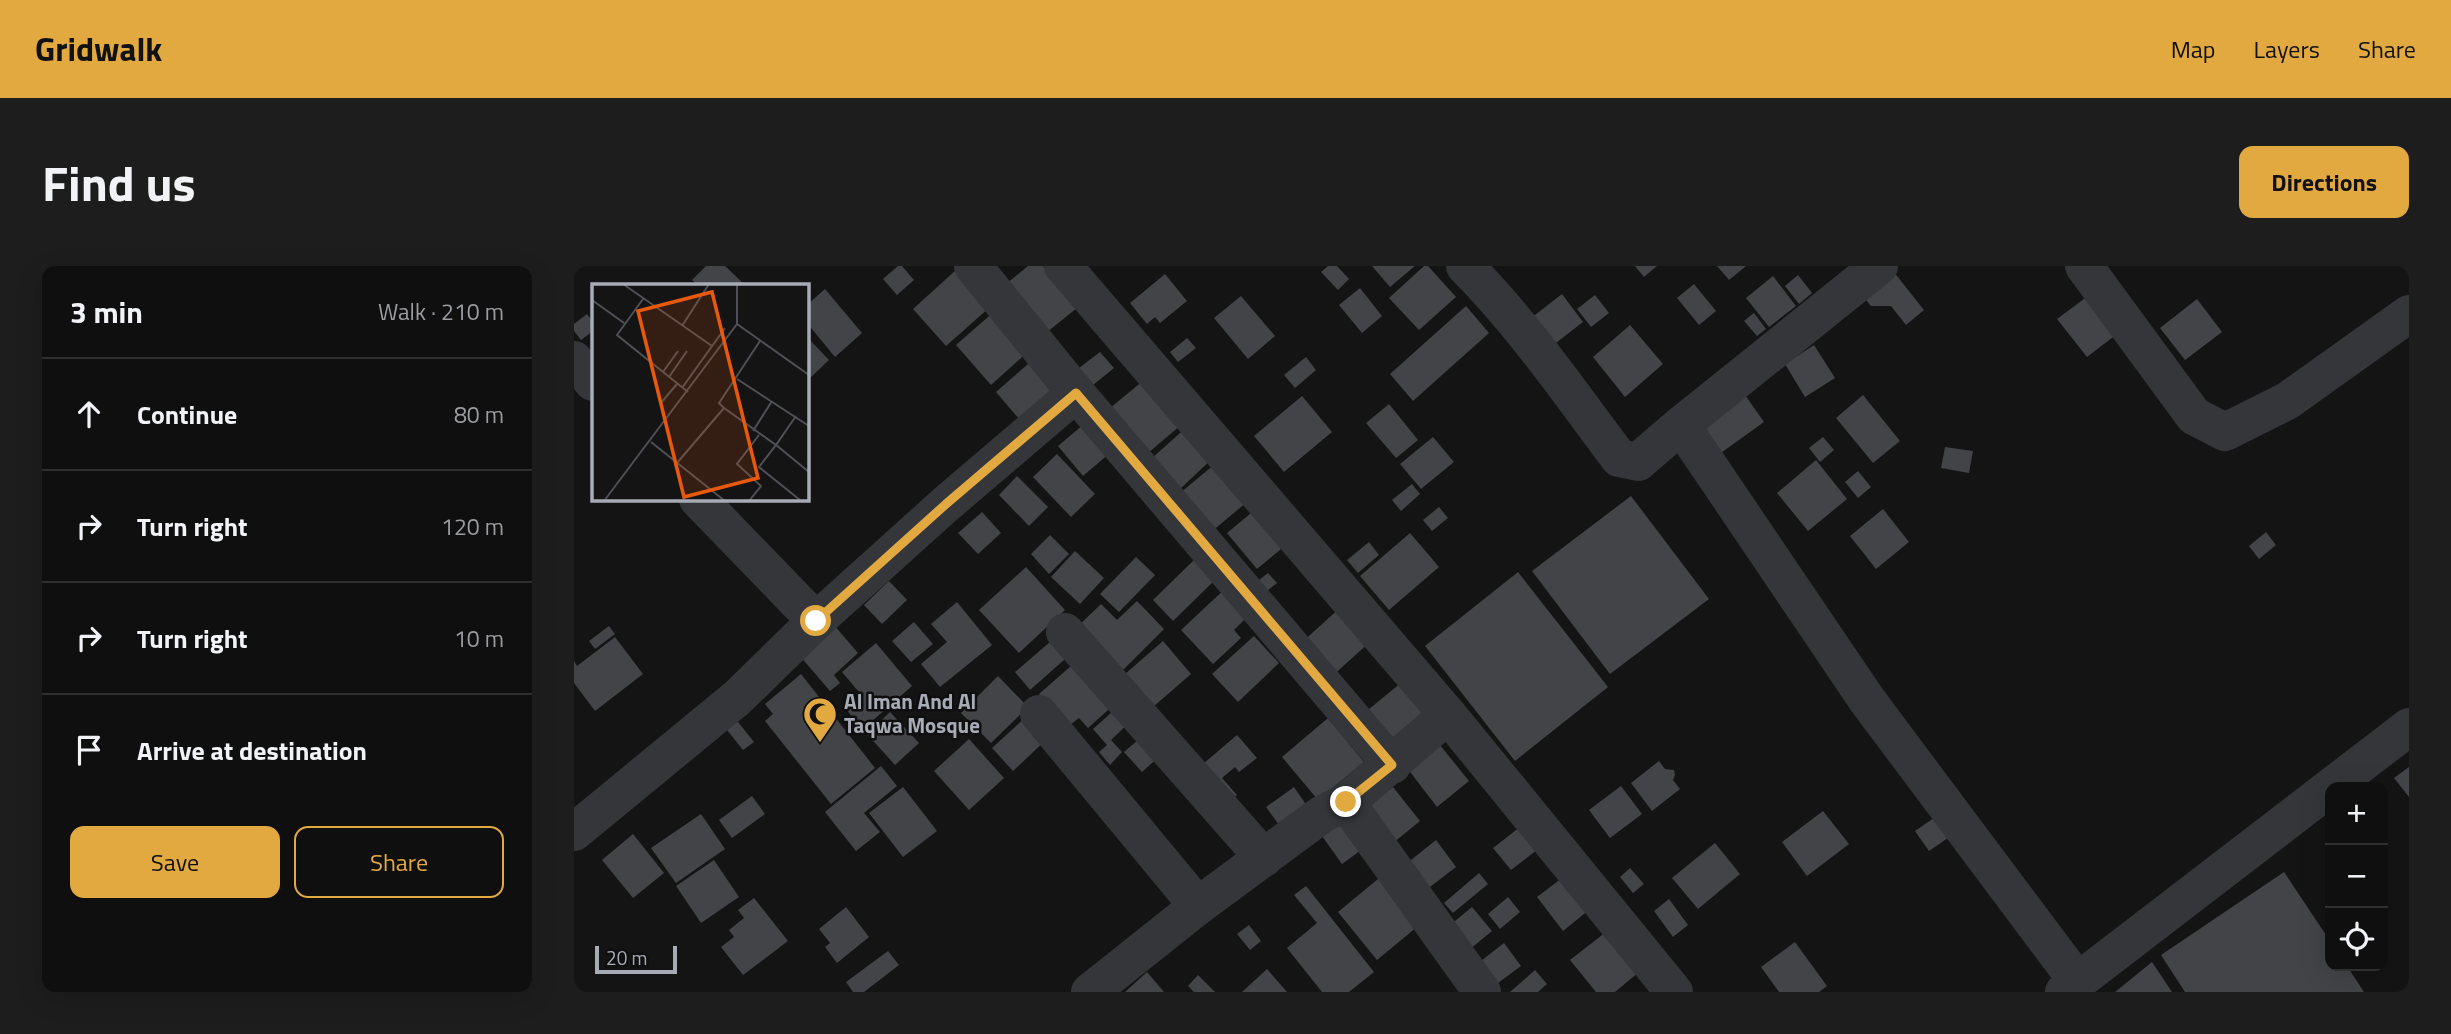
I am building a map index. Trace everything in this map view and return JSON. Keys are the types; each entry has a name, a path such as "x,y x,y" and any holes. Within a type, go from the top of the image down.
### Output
{"street":[{"path":"973,266 1076,393 1392,765"},
{"path":"1063,266 1448,715 1675,992"},
{"path":"1465,266 1482,282 1546,360 1619,458 1638,462 1879,266"},
{"path":"2084,266 2193,416 2225,432 2287,401 2409,314"},
{"path":"574,360 592,381"},
{"path":"574,832 704,727 946,504 1076,393"},
{"path":"1681,425 1867,700 2071,987 2409,727"},
{"path":"699,500 816,621"},
{"path":"1065,632 1264,858"},
{"path":"1039,715 1198,906"},
{"path":"1090,992 1198,906 1321,816 1346,802 1448,715"},
{"path":"1346,802 1482,992"}],"building":[{"path":"706,266 725,266 744,284 697,284 692,280"},
{"path":"898,266 902,266 914,280 897,295 883,279"},
{"path":"1028,266 1043,266 1077,308 1041,337 1001,288"},
{"path":"1328,266 1337,266 1349,279 1338,290 1321,272"},
{"path":"1372,266 1415,266 1390,287"},
{"path":"1424,266 1428,266 1456,297 1419,330 1389,298"},
{"path":"1635,266 1657,266 1644,277"},
{"path":"1717,266 1746,266 1729,280"},
{"path":"956,270 990,307 946,346 913,309"},
{"path":"1893,271 1924,310 1906,325 1891,306 1871,306 1862,295"},
{"path":"1165,274 1187,301 1160,323 1155,317 1147,324 1130,303"},
{"path":"1798,275 1812,293 1799,304 1785,286"},
{"path":"1773,276 1796,306 1769,327 1746,298"},
{"path":"1694,284 1716,311 1699,325 1677,298"},
{"path":"1360,288 1382,316 1362,333 1339,305"},
{"path":"825,289 862,333 835,357 808,324 808,304"},
{"path":"2092,293 2121,331 2087,357 2057,319"},
{"path":"1562,294 1583,322 1552,346 1531,318"},
{"path":"1595,295 1609,313 1591,327 1577,309"},
{"path":"1241,296 1275,336 1248,359 1214,318"},
{"path":"2197,299 2222,332 2185,360 2160,328"},
{"path":"1466,306 1489,333 1413,401 1390,374"},
{"path":"996,310 1030,350 991,385 956,345"},
{"path":"1754,313 1766,329 1757,336 1744,321"},
{"path":"587,314 592,321 592,332 581,340 574,331 574,324"},
{"path":"1630,325 1663,364 1625,397 1593,357"},
{"path":"808,338 829,360 808,380"},
{"path":"1187,338 1196,348 1178,362 1170,352"},
{"path":"1814,345 1835,378 1805,397 1785,364"},
{"path":"1100,352 1114,368 1093,385 1079,368"},
{"path":"1036,357 1066,392 1026,427 996,392"},
{"path":"1306,357 1316,370 1295,388 1284,375"},
{"path":"1150,375 1188,419 1147,454 1109,409"},
{"path":"1745,395 1764,422 1718,455 1699,429"},
{"path":"1863,395 1900,441 1873,463 1836,418"},
{"path":"1302,396 1332,432 1284,472 1254,436"},
{"path":"1389,404 1418,440 1396,458 1366,423"},
{"path":"1084,424 1110,453 1083,476 1058,446"},
{"path":"1189,425 1216,455 1179,490 1151,459"},
{"path":"1433,437 1454,462 1421,489 1400,464"},
{"path":"1823,437 1834,450 1820,462 1809,448"},
{"path":"1945,447 1973,451 1969,473 1941,468"},
{"path":"1057,454 1095,494 1071,517 1033,477"},
{"path":"1222,458 1253,497 1205,537 1173,499"},
{"path":"1816,460 1847,499 1808,531 1777,493"},
{"path":"1858,471 1871,487 1858,498 1845,482"},
{"path":"1017,476 1048,507 1029,526 999,495"},
{"path":"1412,484 1420,494 1401,511 1392,500"},
{"path":"1631,496 1709,599 1610,674 1532,571"},
{"path":"1263,503 1293,539 1257,569 1227,533"},
{"path":"1439,507 1448,518 1432,531 1423,520"},
{"path":"1883,509 1909,542 1876,569 1850,536"},
{"path":"982,512 1001,533 978,554 958,533"},
{"path":"2266,532 2276,545 2259,559 2249,546"},
{"path":"1410,533 1439,567 1389,610 1360,576"},
{"path":"1050,535 1069,554 1049,574 1031,554"},
{"path":"1369,542 1379,555 1358,573 1347,560"},
{"path":"1075,551 1104,578 1080,604 1051,577"},
{"path":"1136,557 1155,575 1119,612 1100,594"},
{"path":"1194,560 1214,581 1173,621 1153,600"},
{"path":"1026,567 1065,610 1019,653 979,610"},
{"path":"1518,572 1608,687 1515,761 1425,646"},
{"path":"1268,573 1277,583 1257,599 1249,588"},
{"path":"889,581 907,600 882,624 864,605"},
{"path":"1228,586 1252,612 1234,630 1241,638 1213,664 1181,630"},
{"path":"1137,601 1164,629 1116,677 1072,632 1101,604 1117,620"},
{"path":"957,602 992,645 940,687 921,664 947,642 931,624"},
{"path":"1341,607 1371,641 1330,678 1300,644"},
{"path":"914,622 933,644 911,662 892,641"},
{"path":"834,625 858,653 834,675 840,683 830,691 799,655"},
{"path":"609,626 615,634 595,649 589,641"},
{"path":"1058,635 1073,652 1030,690 1015,672"},
{"path":"1254,636 1279,663 1238,702 1212,674"},
{"path":"615,637 643,674 595,711 574,683 574,661 577,666"},
{"path":"1163,641 1191,674 1146,713 1117,681"},
{"path":"876,643 912,686 863,729 843,706 859,692 842,672"},
{"path":"1079,659 1117,702 1088,728 1079,718 1067,727 1039,694"},
{"name":"Al Iman And Al Taqwa Mosque","path":"801,674 875,768 831,804 765,721 773,714 765,704"},
{"path":"998,676 1028,707 991,743 961,713"},
{"path":"1408,677 1439,715 1388,757 1357,719"},
{"path":"1121,704 1134,718 1111,740 1122,752 1110,765 1099,752 1107,745 1093,729"},
{"path":"890,712 919,743 895,765 867,734"},
{"path":"734,717 754,742 743,750 723,725"},
{"path":"1026,717 1047,739 1013,771 992,748"},
{"path":"1328,718 1364,762 1318,800 1282,757"},
{"path":"1145,734 1162,754 1142,772 1124,752"},
{"path":"1237,735 1257,758 1239,772 1235,767 1222,778 1237,795 1226,805 1196,770"},
{"path":"969,739 1004,778 969,810 934,771"},
{"path":"1435,739 1469,781 1437,807 1404,764"},
{"path":"1659,761 1665,769 1674,770 1673,780 1680,789 1652,811 1631,783"},
{"path":"881,766 897,786 864,813 880,832 856,851 825,812"},
{"path":"2409,767 2409,797 2394,778"},
{"path":"1621,786 1642,814 1610,838 1589,810"},
{"path":"903,787 937,831 903,857 869,813"},
{"path":"1294,787 1314,816 1287,836 1266,807"},
{"path":"1393,787 1420,821 1393,843 1366,809"},
{"path":"752,796 765,814 732,838 719,820"},
{"path":"1823,811 1849,844 1807,876 1782,842"},
{"path":"1944,811 1958,831 1929,851 1915,831"},
{"path":"701,814 725,849 676,883 651,848"},
{"path":"1343,820 1364,848 1342,864 1322,836"},
{"path":"1520,827 1537,850 1511,870 1493,848"},
{"path":"633,834 664,873 633,898 602,860"},
{"path":"1436,840 1456,867 1426,890 1406,864"},
{"path":"1715,843 1740,874 1698,909 1672,878"},
{"path":"714,860 739,897 701,923 676,886"},
{"path":"1630,868 1644,884 1633,893 1620,877"},
{"path":"1570,872 1595,905 1563,931 1537,897"},
{"path":"2284,872 2325,934 2325,971 2350,971 2364,992 2185,992 2161,955"},
{"path":"1479,873 1488,884 1453,913 1444,903"},
{"path":"1384,874 1423,922 1377,960 1338,912"},
{"path":"1306,886 1374,972 1349,992 1322,992 1287,948 1317,923 1294,895"},
{"path":"1508,897 1520,912 1500,929 1488,914"},
{"path":"754,898 788,941 743,975 721,947 734,937 729,930 744,918 738,910"},
{"path":"1669,899 1688,925 1673,937 1654,911"},
{"path":"846,907 869,937 837,963 825,947 830,943 819,929"},
{"path":"1472,907 1492,931 1469,950 1449,926"},
{"path":"1249,925 1261,941 1250,950 1237,934"},
{"path":"1606,932 1639,972 1615,992 1596,992 1570,960"},
{"path":"1795,942 1827,986 1819,992 1779,992 1761,967"},
{"path":"1504,943 1521,966 1494,986 1477,964"},
{"path":"888,951 899,965 864,992 853,992 846,982"},
{"path":"2152,962 2172,992 2115,992"},
{"path":"1267,969 1287,992 1242,992"},
{"path":"1535,970 1547,984 1538,992 1510,992"},
{"path":"1147,972 1164,992 1125,992"},
{"path":"1198,975 1215,992 1194,992 1188,986"}],"place":[{"name":"Al Iman And Al Taqwa Mosque","path":"820,744"}],"route":[{"path":"816,621 946,504 1076,393 1392,765 1346,802"}]}
